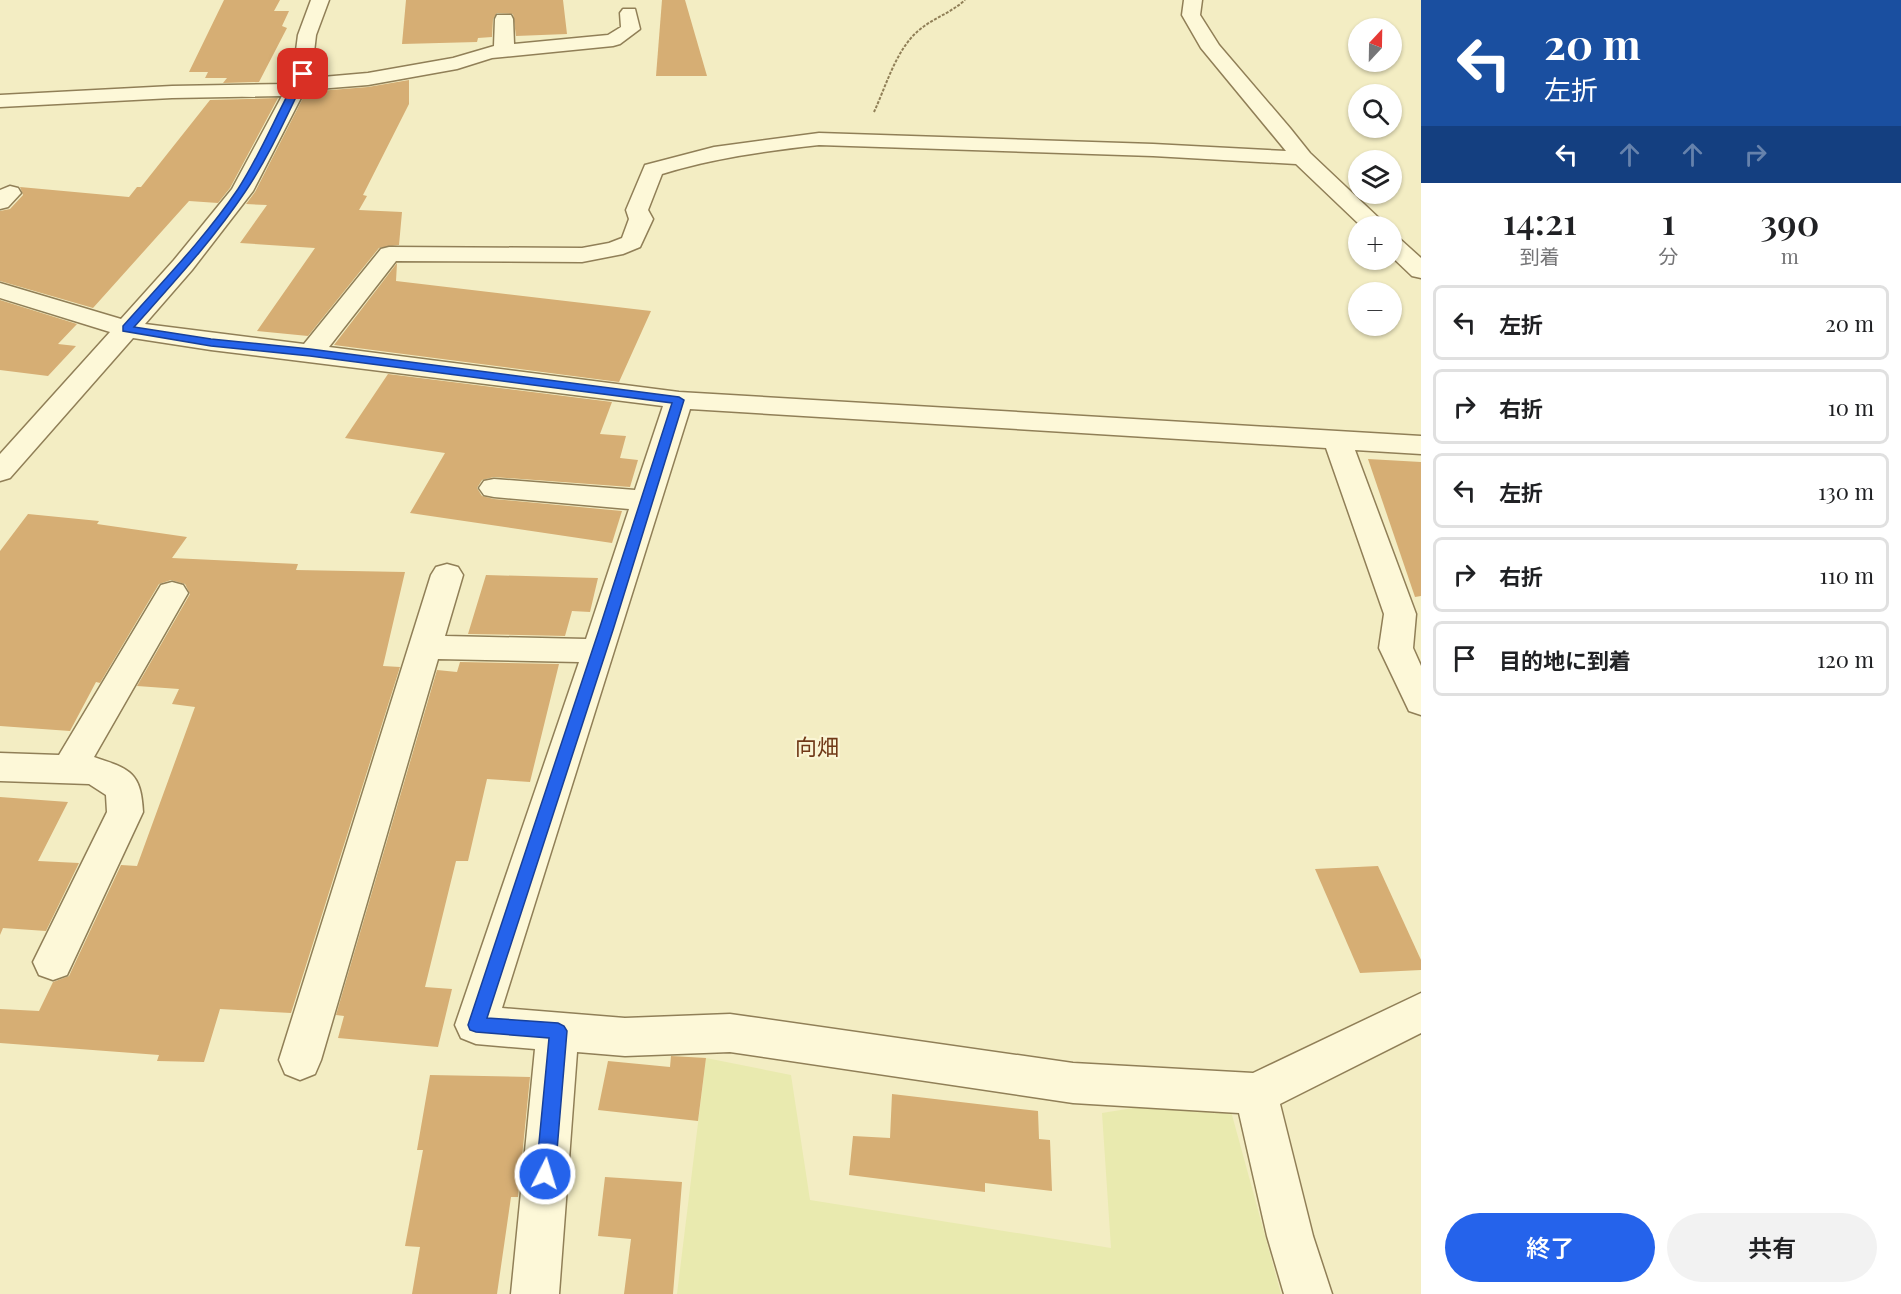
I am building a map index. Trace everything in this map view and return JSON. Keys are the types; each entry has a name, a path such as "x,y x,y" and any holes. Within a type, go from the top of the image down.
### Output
{"street":[{"path":"0,472 183,265 242,190 303,74 307,35 320,0"},
{"path":"1193,0 1191,15 1211,48 1283,132 1302,158 1363,216"},
{"path":"0,101 296,87 368,79 457,63 479,55 613,39 631,29 629,13"},
{"path":"504,19 504,51"},
{"path":"310,353 389,254 582,255 615,249 632,242 641,219 637,210 652,170 679,161 819,139 1153,150 1302,158"},
{"path":"1402,253 1421,271"},
{"path":"0,290 127,329 211,342 679,400 1421,445"},
{"path":"679,400 476,1025 625,1037 730,1034 1073,1083 1256,1094 1421,1012"},
{"path":"1337,440 1400,614 1396,648 1421,702"},
{"path":"494,488 648,501"},
{"path":"300,1060 447,575"},
{"path":"69,769 171,593"},
{"path":"425,646 599,651"},
{"path":"0,766 91,770 110,777 124,789 125,812 53,963"},
{"path":"535,1294 558,1031"},
{"path":"1256,1094 1290,1236 1308,1294"}],"path":[{"path":"861,140 908,43 918,31 957,8 965,0"}],"green space":[{"path":"706,1058 791,1075 810,1200 1111,1248 1102,1113 1226,1093 1281,1294 677,1294"}],"building":[{"path":"224,0 280,0 274,11 289,11 282,26 287,28 259,82 223,83 227,78 205,78 208,72 189,72"},
{"path":"406,0 563,0 567,34 516,36 513,14 497,13 493,19 492,37 478,38 477,42 402,44"},
{"path":"662,0 685,0 707,76 656,76"},
{"path":"409,80 409,104 363,195 367,196 359,210 402,212 399,245 379,248 308,336 257,331 315,248 240,243 267,205 246,204 255,192 306,92 368,87"},
{"path":"278,98 230,188 218,203 189,201 93,308 0,281 0,211 10,209 23,195 20,187 129,197 137,187 141,187 210,100"},
{"path":"397,263 396,281 651,311 619,382 334,345"},
{"path":"0,300 77,324 58,344 76,346 48,376 0,370"},
{"path":"388,374 612,402 600,434 626,436 620,458 638,460 630,487 494,477 482,480 477,488 482,496 494,499 622,511 612,543 410,513 445,453 345,438"},
{"path":"1368,459 1421,462 1421,596 1415,597"},
{"path":"28,514 99,521 97,524 187,537 172,558 298,564 296,570 405,572 383,666 400,667 291,1013 220,1009 204,1062 157,1061 159,1055 0,1043 0,1009 39,1011 53,982 69,976 121,865 137,866 195,707 172,704 179,689 137,686 190,594 185,584 171,580 159,584 100,683 96,682 70,731 0,726 0,551"},
{"path":"486,575 598,578 590,612 572,611 565,636 468,634"},
{"path":"460,662 559,664 530,782 487,779 468,861 456,861 425,987 452,989 438,1047 338,1038 344,1016 336,1015 437,670 457,672"},
{"path":"0,797 68,802 38,861 79,863 46,931 3,928 0,935"},
{"path":"1378,866 1421,960 1421,970 1360,973 1315,869"},
{"path":"671,1056 706,1058 698,1121 598,1110 608,1061 670,1067"},
{"path":"430,1075 530,1077 518,1197 511,1197 497,1294 412,1294 420,1247 405,1246 423,1150 417,1150"},
{"path":"892,1094 1038,1111 1039,1139 1050,1140 1052,1191 985,1183 985,1192 849,1175 853,1136 890,1138"},
{"path":"605,1177 682,1182 673,1294 624,1294 631,1239 598,1236"}],"district":[{"name":"向畑","path":"817,747"}],"route":[{"path":"303,74 242,190 183,265 127,329 211,342 679,400 476,1025 558,1031 545,1174"}]}
